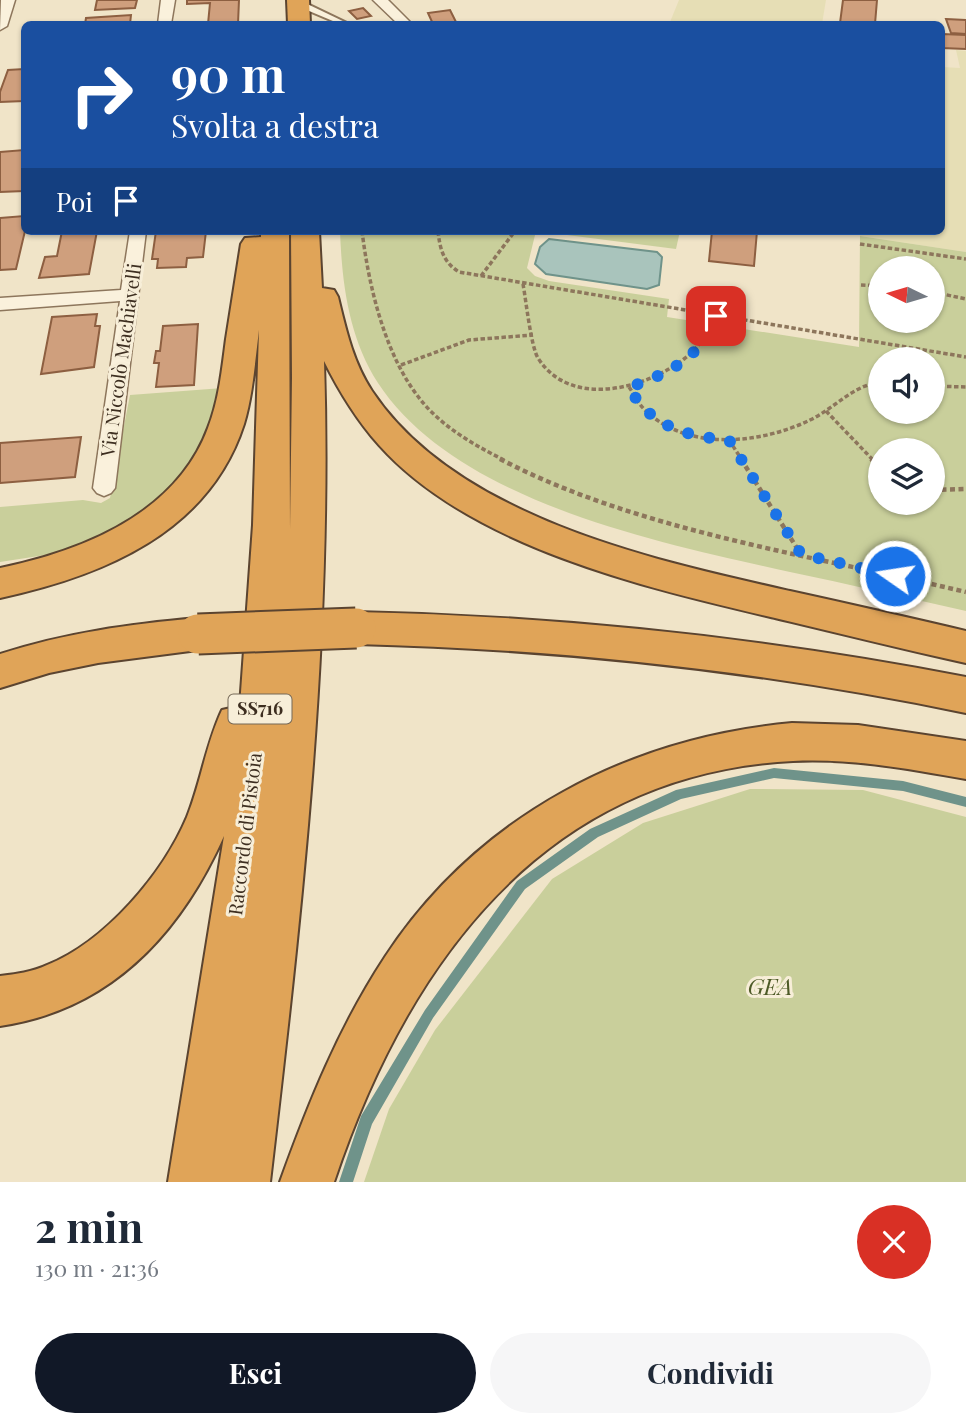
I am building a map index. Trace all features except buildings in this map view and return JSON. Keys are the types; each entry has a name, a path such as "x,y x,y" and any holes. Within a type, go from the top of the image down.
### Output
{"highway":[{"path":"0,583 65,569 122,544 161,516 205,469 222,437 233,399 255,235"},
{"name":"Raccordo di Pistoia","path":"195,1182 236,909 261,701 273,497 275,235"},
{"name":"Raccordo di Pistoia","path":"243,1182 290,796 304,621 309,400 305,235"},
{"path":"307,235 321,268 328,329 342,366 372,415 392,438 441,480 505,517 627,566 966,647"},
{"path":"0,1001 53,988 100,962 142,927 183,873 222,786 246,682 260,604 270,570"},
{"path":"0,671 74,649 133,639 356,628 538,633 719,651 805,663 966,695"},
{"path":"307,1182 366,1036 412,963 451,910 490,868 542,828 586,801 632,778 704,755 750,746 834,742 966,760"}],"street":[{"path":"0,26 8,0"},
{"path":"165,21 168,0"},
{"path":"380,0 402,21"},
{"name":"Via Niccolò Machiavelli","path":"104,488 137,235"},
{"path":"0,304 129,295"}],"lane":[{"path":"298,9 336,21"}],"path":[{"path":"362,235 368,286 376,313 401,365 420,399 441,420 472,443 542,481 584,498 653,518 966,592"},
{"path":"439,235 442,257 451,268 480,276 966,357"},
{"path":"480,276 512,235"},
{"path":"860,244 966,259"},
{"path":"523,284 537,358 543,367 561,382 591,388 629,387 669,370 695,351 712,330 716,316"},
{"path":"860,285 868,285"},
{"path":"945,295 966,299"},
{"path":"401,365 469,340 533,335"},
{"path":"629,387 644,410 672,428 704,438 729,440 767,435 791,428 827,411 856,389 868,386"},
{"path":"945,386 966,387"},
{"path":"827,411 868,455"},
{"path":"729,440 801,554"},
{"path":"945,490 966,489"}],"shaded area":[{"path":"679,0 826,0 822,21 670,21"},
{"path":"956,50 966,51 966,252 860,236 945,235 945,67 960,68"}],"green space":[{"path":"340,235 535,235 527,268 535,276 549,281 669,299 667,317 859,347 860,236 966,252 966,611 682,547 565,511 508,487 457,459 413,424 378,383 368,366 349,310"},
{"path":"567,235 679,235 676,249"},
{"path":"223,388 221,401 184,479 112,535 52,554 0,562 0,507 83,500 101,503 110,498 130,395"},
{"name":"GEA","path":"750,789 863,790 966,817 966,1182 364,1182 389,1109 435,1030 552,879 643,823"}],"water":[{"path":"549,239 657,252 662,257 659,285 647,289 546,274 535,264 540,247"}],"waterway":[{"path":"346,1182 366,1121 429,1014 521,885 594,833 680,794 774,773 903,786 966,802"}],"route":[{"path":"716,316 712,330 705,340 684,360 647,381 629,387 635,399 644,410 672,428 704,438 729,440 801,554 895,576"}]}
